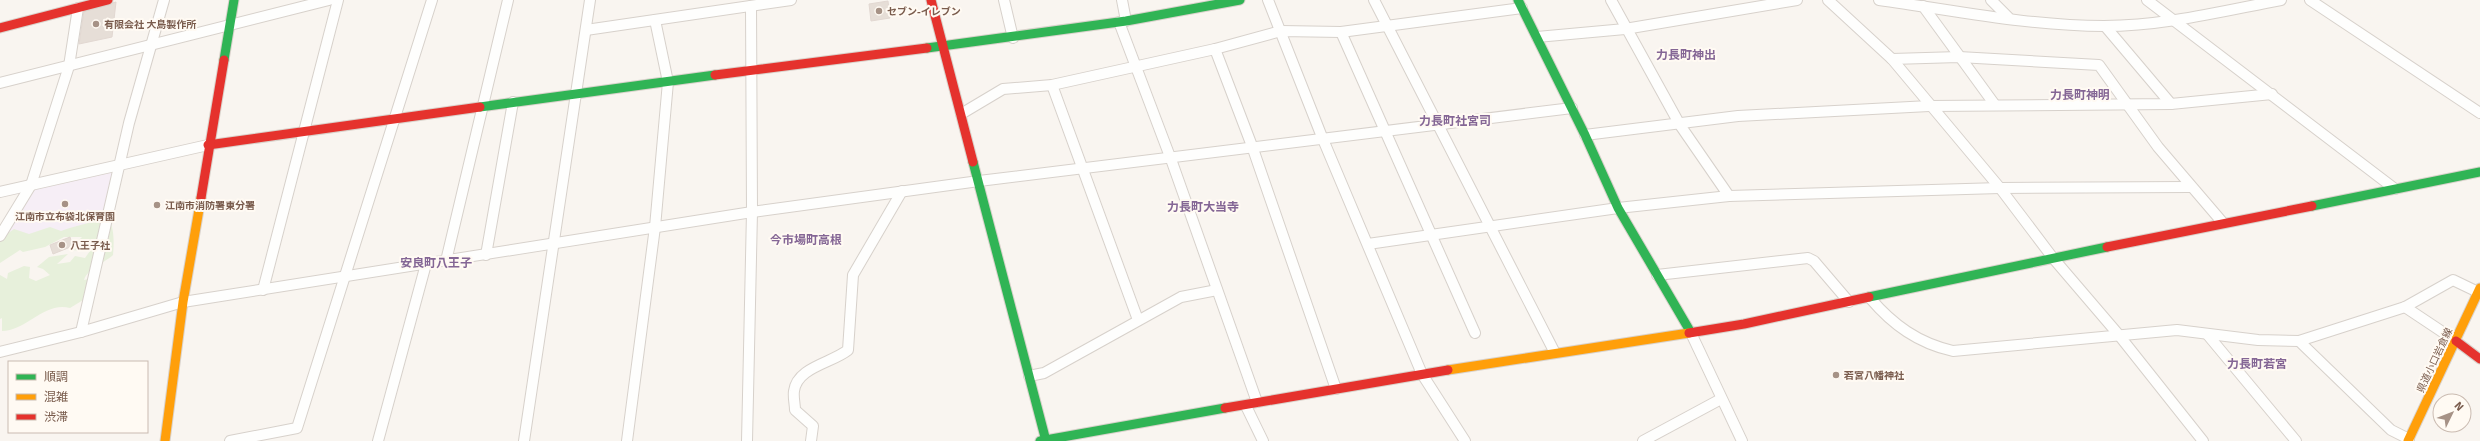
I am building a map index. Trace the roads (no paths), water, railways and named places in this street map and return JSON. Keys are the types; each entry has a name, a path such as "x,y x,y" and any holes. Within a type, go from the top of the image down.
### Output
{"street":[{"path":"0,28 108,0"},
{"path":"81,332 114,181 120,165 149,45 164,0"},
{"path":"165,441 183,302 208,145 234,0"},
{"path":"0,83 329,0"},
{"path":"263,290 338,0"},
{"path":"230,441 297,428 346,277 432,0"},
{"path":"446,261 508,0"},
{"path":"524,441 571,120 578,93 590,0"},
{"path":"586,30 791,0"},
{"path":"931,0 1029,376 1044,441 1246,406 1257,402 1422,374 1690,331 1744,324 2053,258 2480,172"},
{"path":"1004,0 1013,38"},
{"path":"1122,0 1122,21 1136,65 1257,402"},
{"path":"0,192 208,145 304,130 750,70 1013,38 1122,21 1240,0"},
{"path":"1268,0 1322,139 1368,244 1422,374 1464,441"},
{"path":"1374,0 1555,353"},
{"path":"1611,0 1625,29 1680,124 1729,196"},
{"path":"1537,38 1625,29 1797,0"},
{"path":"1828,0 1892,59 1929,106 2000,188 2053,258 2118,334 2203,441"},
{"path":"1879,0 2040,22 2105,26 2173,20 2281,0"},
{"path":"1991,0 2008,17"},
{"path":"2147,0 2395,189"},
{"path":"2310,0 2480,113"},
{"path":"961,114 1003,89 1052,85 1136,65 1215,49 1281,32 1341,32 1520,4 1585,135 1618,208 1690,331 1742,441"},
{"path":"747,441 752,212 750,70 751,6"},
{"path":"1923,6 1959,58 1995,105"},
{"path":"0,236 31,185 69,66 78,8"},
{"path":"627,441 655,227 668,82 655,20"},
{"path":"2105,26 2171,104"},
{"path":"1341,32 1475,333"},
{"path":"1215,49 1252,146 1336,389"},
{"path":"1892,59 1959,58 2099,65 2124,104 2190,187 2223,224"},
{"path":"1052,85 1138,320"},
{"path":"1585,135 1738,116 1929,106 2171,104 2272,94"},
{"path":"486,255 513,102"},
{"path":"0,352 81,332 183,302 655,227 902,190 1572,108"},
{"path":"1368,244 1618,208 1729,196 2000,188 2190,187"},
{"path":"811,441 813,426 795,410 794,389 798,380 807,373 840,357 848,350 853,275 902,190"},
{"path":"1657,275 1808,258 1814,261 1849,302"},
{"path":"378,441 426,264"},
{"path":"1870,298 1886,316 1916,338 1936,348 1954,352 2118,334 2177,330 2258,340 2299,341 2405,307 2453,280 2479,290"},
{"path":"1029,376 1044,373 1181,297 1217,290"},
{"name":"県道小口岩倉線","path":"2408,440 2479,290"},
{"path":"2405,307 2480,359"},
{"path":"2207,334 2296,441"},
{"path":"2299,341 2391,430 2408,440"},
{"path":"1643,441 1721,399"},
{"path":"1246,406 1263,441"}],"place":[{"name":"セブン-イレブン","path":"879,11"},
{"name":"有限会社 大島製作所","path":"96,24"},
{"name":"江南市立布袋北保育園","path":"65,204"},
{"name":"江南市消防署東分署","path":"157,205"},
{"name":"八王子社","path":"62,245"},
{"name":"若宮八幡神社","path":"1836,375"}],"district":[{"name":"力長町神出","path":"1686,55"},
{"name":"力長町神明","path":"2080,95"},
{"name":"力長町社宮司","path":"1455,121"},
{"name":"力長町大当寺","path":"1203,207"},
{"name":"今市場町高根","path":"806,240"},
{"name":"安良町八王子","path":"436,263"},
{"name":"力長町若宮","path":"2257,364"}]}
